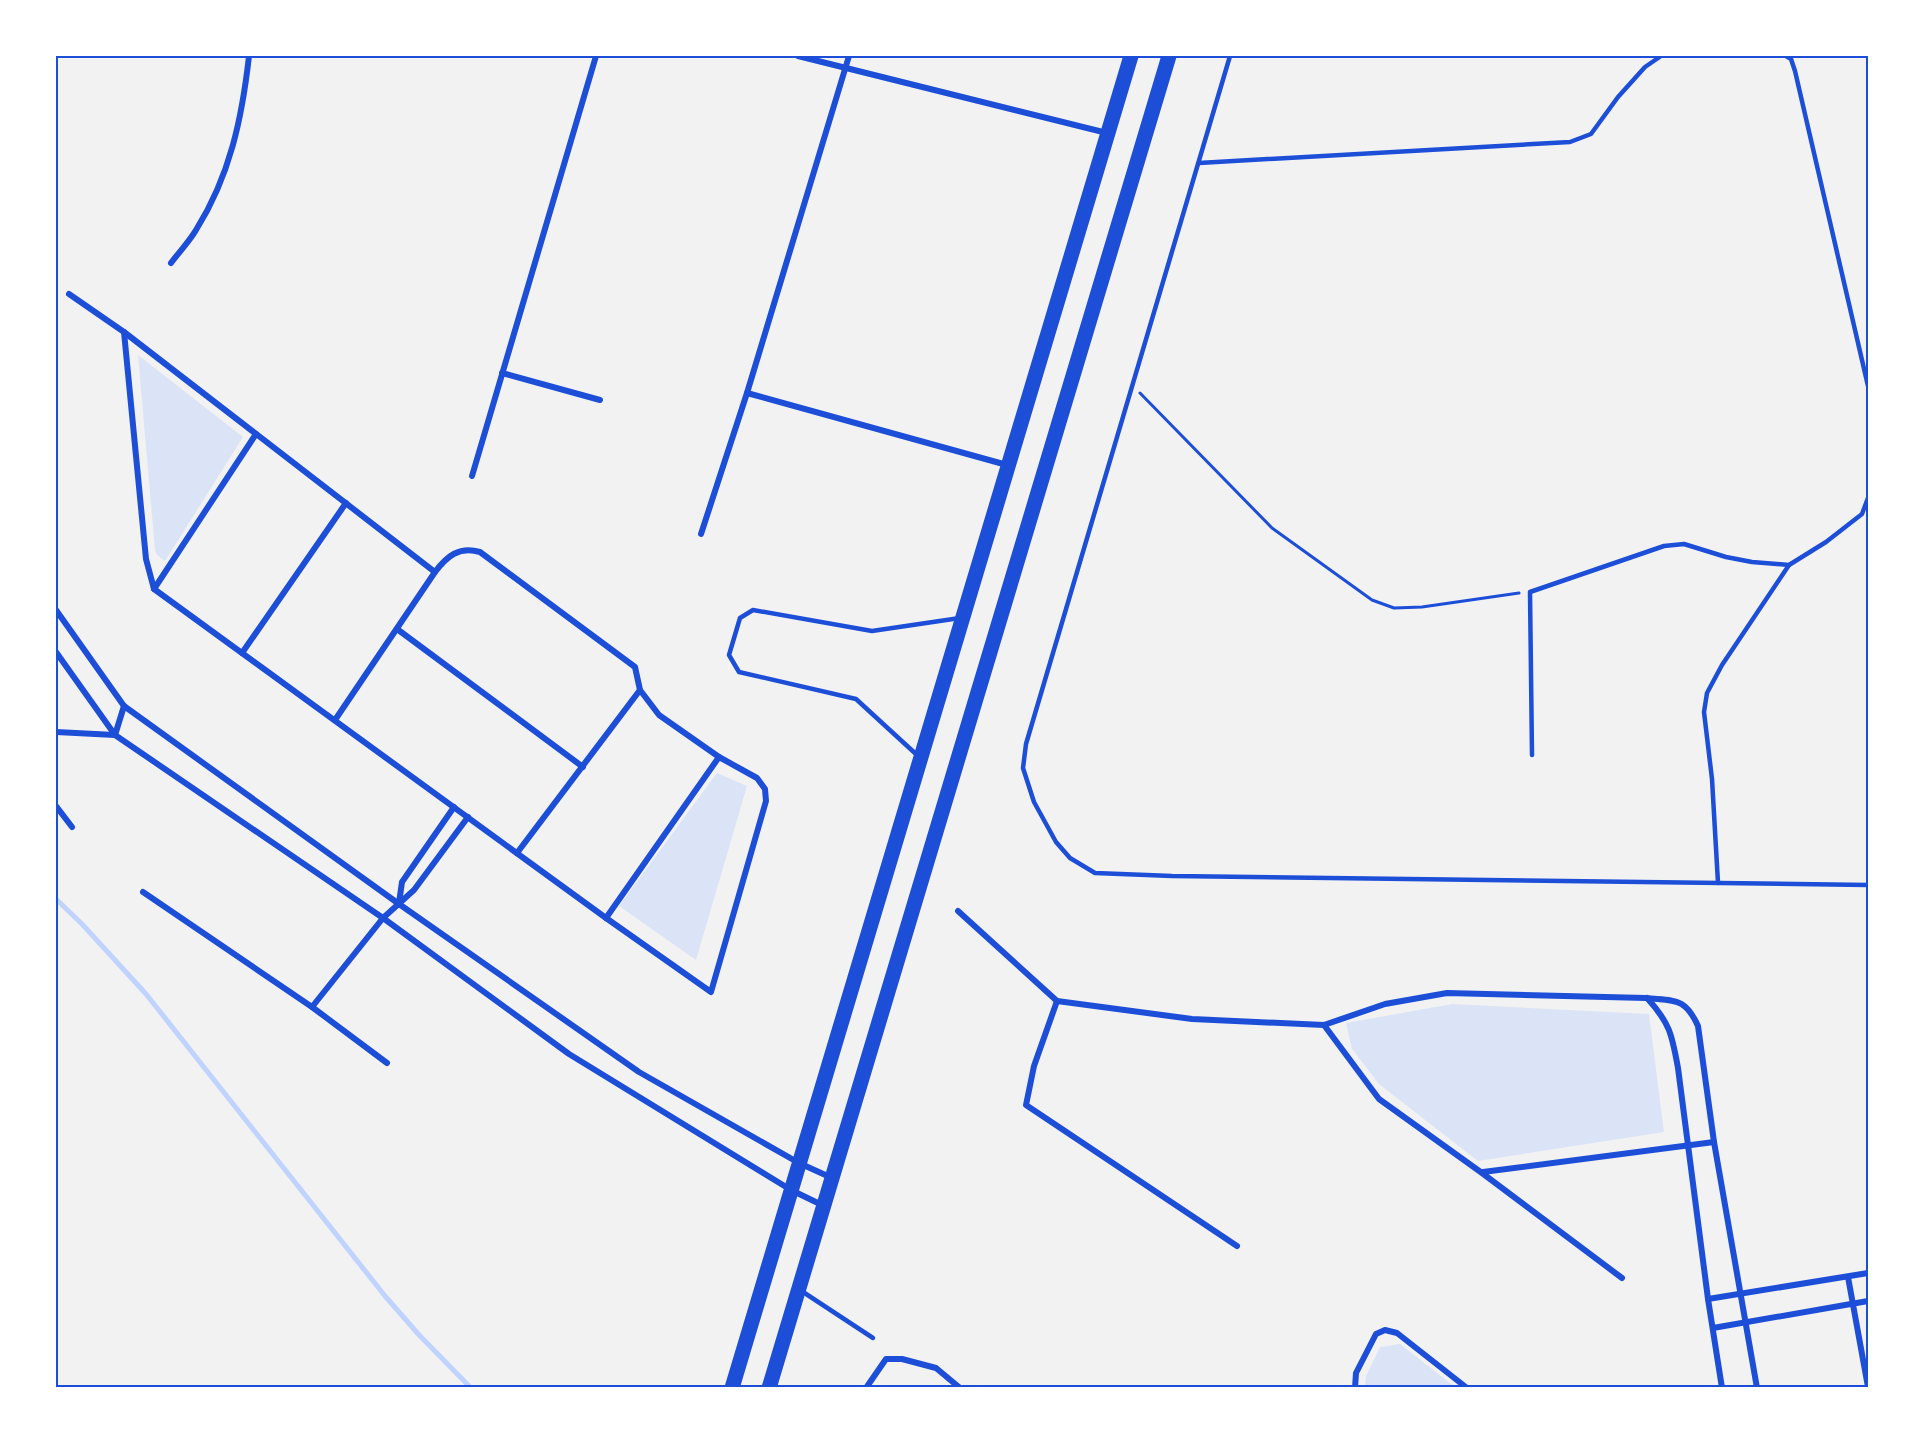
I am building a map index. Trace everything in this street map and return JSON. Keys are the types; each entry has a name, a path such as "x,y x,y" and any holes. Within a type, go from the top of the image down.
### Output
{"main road":[{"path":"732,1388 1131,56"},
{"path":"769,1388 1169,56"}],"street":[{"path":"171,263 195,231 217,192 236,137 249,56"},
{"path":"472,476 596,56"},
{"path":"798,56 1107,133"},
{"path":"701,534 747,393 849,56"},
{"path":"69,294 124,332 435,572"},
{"path":"124,332 146,559 154,589 606,918 711,992 766,801 765,789 757,778 719,757 659,715 640,690 634,667 480,552 466,549 446,558 335,720"},
{"path":"502,373 600,400"},
{"path":"747,393 1008,465"},
{"path":"154,589 256,434"},
{"path":"242,653 346,503"},
{"path":"56,610 124,706 399,904 639,1072 799,1163 832,1178"},
{"path":"397,629 583,767"},
{"path":"56,652 115,735 383,918 568,1054 791,1190 822,1206"},
{"path":"517,853 640,690"},
{"path":"115,735 124,706"},
{"path":"56,732 115,735"},
{"path":"606,918 719,757"},
{"path":"56,806 72,827"},
{"path":"399,904 402,882 454,807"},
{"path":"312,1007 383,918 414,890 468,818"},
{"path":"143,892 312,1007 387,1063"},
{"path":"958,911 1057,1001 1192,1018 1324,1025 1385,1004 1447,993 1646,998 1677,1001 1691,1009 1698,1026 1714,1142 1757,1388"},
{"path":"1646,998 1661,1014 1671,1031 1722,1388"},
{"path":"1057,1001 1034,1066 1026,1106 1237,1246"},
{"path":"1324,1025 1379,1099 1622,1278"},
{"path":"1482,1173 1714,1142"},
{"path":"1708,1299 1869,1273"},
{"path":"1848,1277 1869,1387"},
{"path":"1713,1328 1869,1301"},
{"path":"1355,1388 1356,1373 1376,1334 1385,1330 1397,1333 1467,1388"},
{"path":"866,1388 886,1359 902,1359 936,1368 960,1388"}],"lane":[{"path":"1230,56 1026,744 1023,768 1034,802 1056,842 1070,858 1095,873 1869,885"},
{"path":"1199,163 1570,142 1591,134 1618,97 1638,75 1661,56"},
{"path":"1786,56 1791,59 1795,71 1869,386"},
{"path":"1718,884 1712,779 1704,712 1707,693 1722,665 1789,565 1826,542 1862,514 1869,498"},
{"path":"1862,514 1869,516"},
{"path":"1532,755 1530,592 1664,546 1684,544 1726,557 1789,565"},
{"path":"920,758 856,699 739,672 729,655 740,618 753,610 872,631 963,617"},
{"path":"798,1288 873,1338"}],"path":[{"path":"1132,385 1272,528 1372,600 1394,608 1422,607 1530,592"}],"shaded area":[{"path":"138,355 243,437 165,561 157,555 155,550"},
{"path":"717,773 747,786 696,960 619,906"},
{"path":"1452,1004 1649,1014 1664,1132 1478,1161 1379,1084 1352,1049 1346,1023"},
{"path":"1400,1344 1455,1387 1365,1387 1366,1376 1380,1347"}],"waterway":[{"path":"56,899 146,994 385,1296 471,1388"}]}
